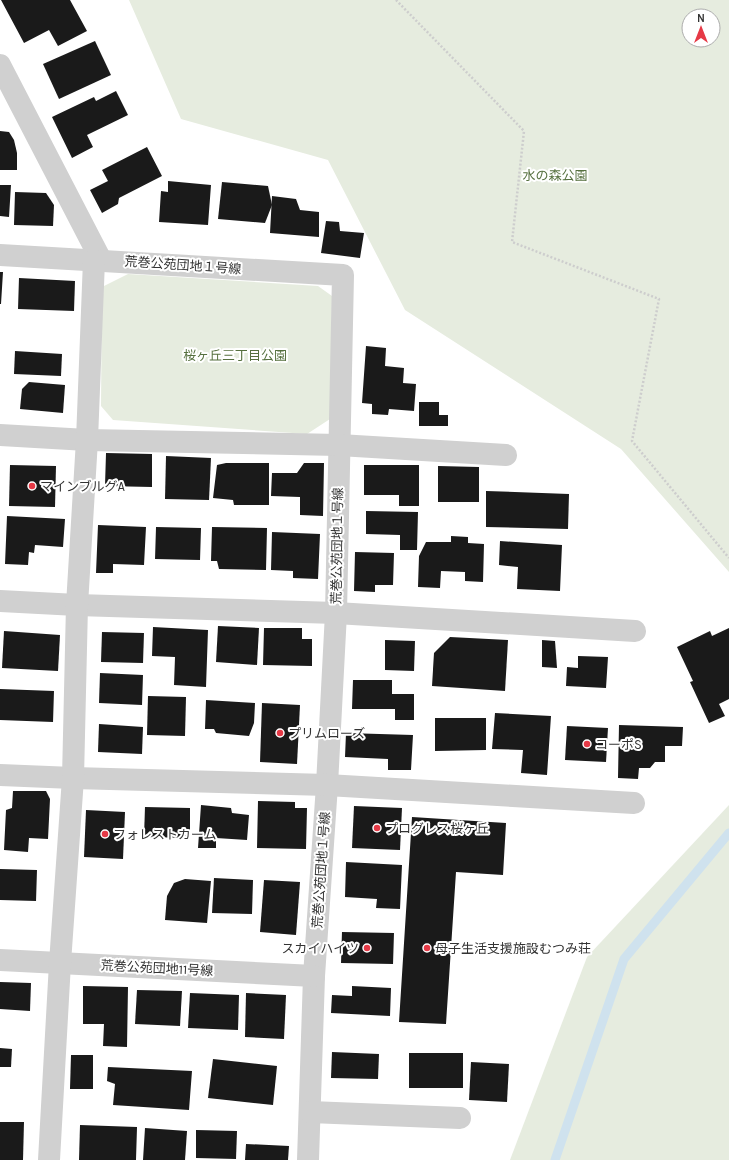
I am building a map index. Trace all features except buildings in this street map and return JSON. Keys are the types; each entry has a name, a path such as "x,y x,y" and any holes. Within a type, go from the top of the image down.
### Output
{"street":[{"path":"0,65 10,103 98,260 77,605 73,778 60,963 49,1160"},
{"name":"荒巻公苑団地１号線","path":"0,255 343,275 336,613 327,785 314,976 308,1160"},
{"path":"0,436 87,440 339,445 506,455"},
{"path":"0,601 77,605 336,613 635,631"},
{"path":"0,775 327,785 634,803"},
{"name":"荒巻公苑団地11号線","path":"0,960 314,976"},
{"path":"310,1112 460,1118"}],"path":[{"path":"396,0 524,131 512,242 659,299 632,441 729,558"}],"green space":[{"name":"水の森公園","path":"129,0 729,0 729,572 621,449 405,310 328,160 181,119"},
{"name":"桜ヶ丘三丁目公園","path":"128,274 318,286 332,296 330,419 307,434 113,420 101,406 102,287"},
{"path":"729,805 729,1160 510,1160 587,957"}],"waterway":[{"path":"555,1160 624,959 729,833"}],"place":[{"name":"マインブルグA","path":"32,486"},
{"name":"プリムローズ","path":"280,733"},
{"name":"コーポS","path":"587,744"},
{"name":"プログレス桜ヶ丘","path":"377,828"},
{"name":"フォレストカーム","path":"105,834"},
{"name":"スカイハイツ","path":"367,948"},
{"name":"母子生活支援施設むつみ荘","path":"427,948"}]}
